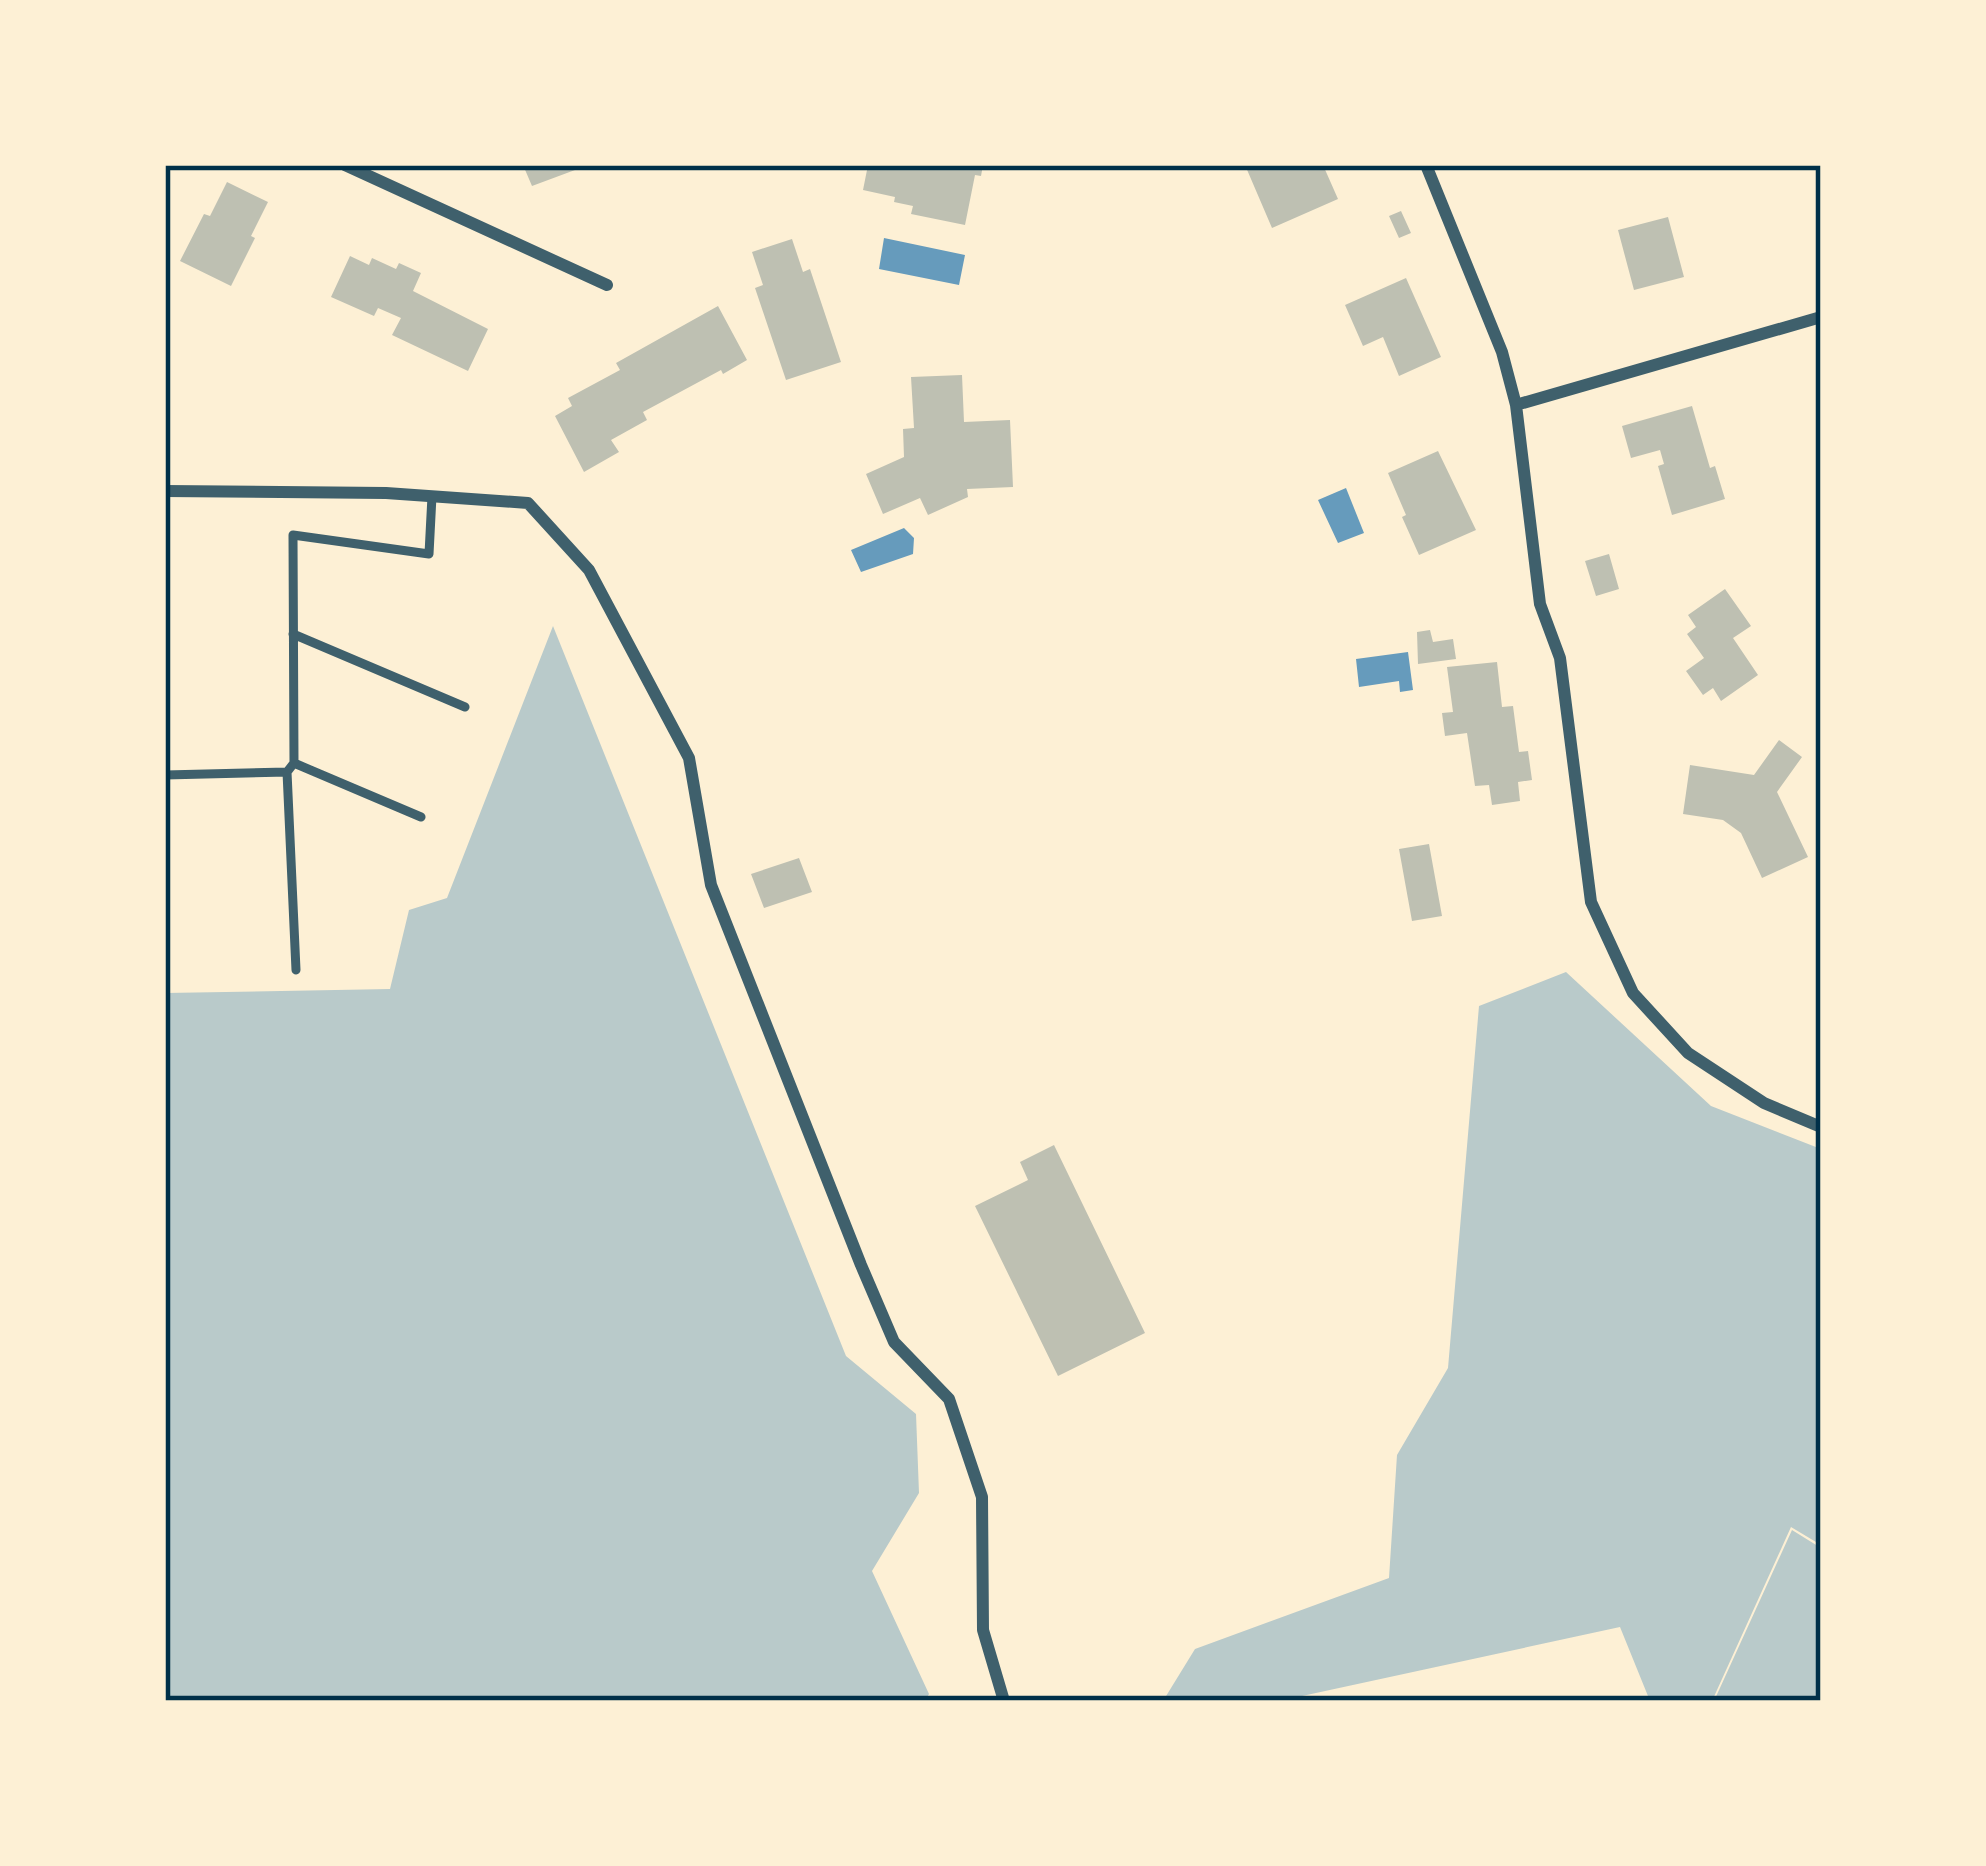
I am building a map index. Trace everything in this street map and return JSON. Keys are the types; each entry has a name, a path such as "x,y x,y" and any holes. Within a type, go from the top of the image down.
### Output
{"street":[{"path":"345,165 607,285"},
{"path":"1426,165 1502,352 1516,405 1540,604 1561,658 1592,902 1633,993 1688,1053 1764,1103 1821,1126"},
{"path":"1516,405 1821,317"},
{"path":"165,491 339,491 528,503 589,570 689,758 711,885 894,1342 949,1399 982,1497 983,1630 1004,1701"}],"lane":[{"path":"296,970 290,768 293,535 429,554 432,496"},
{"path":"293,634 464,707"},
{"path":"165,775 290,768 421,817"}],"shaded area":[{"path":"553,626 846,1356 916,1414 919,1493 872,1571 929,1694 925,1701 165,1701 165,993 390,989 409,910 447,898"},
{"path":"1566,972 1711,1106 1821,1149 1821,1545 1791,1527 1712,1701 1650,1701 1620,1627 1279,1701 1163,1701 1195,1649 1389,1578 1397,1455 1448,1368 1479,1006"},
{"path":"1792,1530 1821,1548 1821,1701 1714,1701"}],"water":[{"path":"884,238 965,255 959,285 879,269"},
{"path":"1346,488 1364,533 1338,543 1318,500"},
{"path":"904,528 914,538 913,554 861,572 851,550"},
{"path":"1408,652 1413,690 1400,692 1399,681 1359,687 1356,659"}],"building":[{"path":"523,165 573,165 575,170 532,186"},
{"path":"868,165 983,165 981,176 975,175 965,225 911,214 913,206 894,202 895,197 863,190"},
{"path":"1245,165 1323,165 1338,199 1272,228"},
{"path":"227,182 268,202 231,286 180,261"},
{"path":"1401,211 1411,233 1399,238 1389,216"},
{"path":"1668,217 1684,277 1634,290 1618,230"},
{"path":"792,239 803,272 810,269 841,362 786,380 755,288 763,285 752,252"},
{"path":"350,256 369,265 372,258 396,269 399,263 421,273 413,291 488,329 468,371 392,335 401,318 378,308 374,316 331,297"},
{"path":"1406,278 1441,357 1399,376 1383,337 1363,346 1345,305"},
{"path":"718,306 747,360 643,412 647,420 611,440 619,452 584,472 555,416 572,406 568,398 620,370 616,363"},
{"path":"962,375 964,422 1010,420 1013,487 967,489 968,497 928,515 920,498 883,514 866,474 904,457 903,429 914,428 911,377"},
{"path":"1692,406 1710,468 1715,466 1725,499 1672,515 1658,466 1664,464 1660,450 1631,458 1622,426"},
{"path":"1438,451 1476,530 1419,555 1388,473"},
{"path":"1609,554 1619,589 1596,596 1585,561"},
{"path":"1725,589 1751,626 1733,638 1758,675 1721,701 1713,688 1703,695 1686,671 1704,658 1687,634 1696,627 1688,615"},
{"path":"1430,630 1433,642 1453,639 1456,659 1418,664 1417,632"},
{"path":"1497,662 1502,707 1513,706 1519,752 1528,751 1532,780 1518,782 1520,801 1492,805 1489,785 1475,786 1467,733 1445,736 1442,713 1453,712 1447,667"},
{"path":"1779,740 1802,757 1777,792 1808,857 1762,878 1741,833 1723,820 1683,814 1690,765 1754,775"},
{"path":"1429,844 1442,916 1412,921 1399,849"},
{"path":"799,858 812,892 764,908 751,874"},
{"path":"1054,1145 1145,1333 1058,1376 975,1206 1028,1180 1020,1162"}]}
